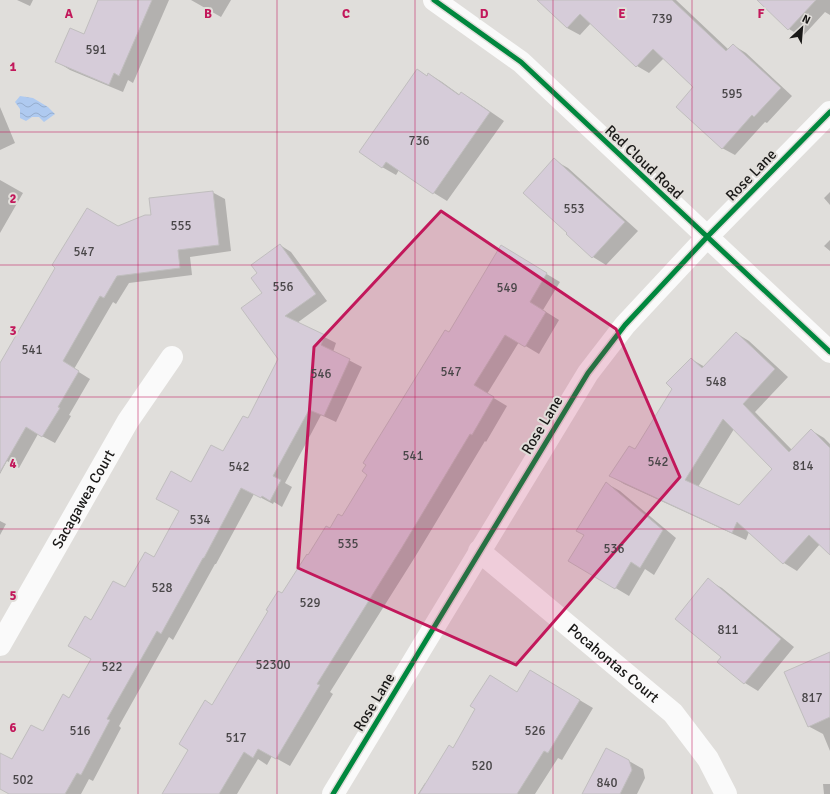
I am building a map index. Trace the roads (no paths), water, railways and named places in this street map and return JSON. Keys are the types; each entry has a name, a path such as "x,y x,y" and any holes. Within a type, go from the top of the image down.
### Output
{"street":[{"name":"Red Cloud Road","path":"434,0 521,62 830,352"},
{"name":"Rose Lane","path":"332,794 588,373 625,325 707,237 830,112"},
{"name":"Sacagawea Court","path":"0,644 128,421 172,357"},
{"name":"Pocahontas Court","path":"480,551 673,714 708,759 726,794"}],"water":[{"path":"20,96 33,98 48,107 55,114 44,122 39,117 32,117 26,121 20,118 20,109 15,102"}]}
